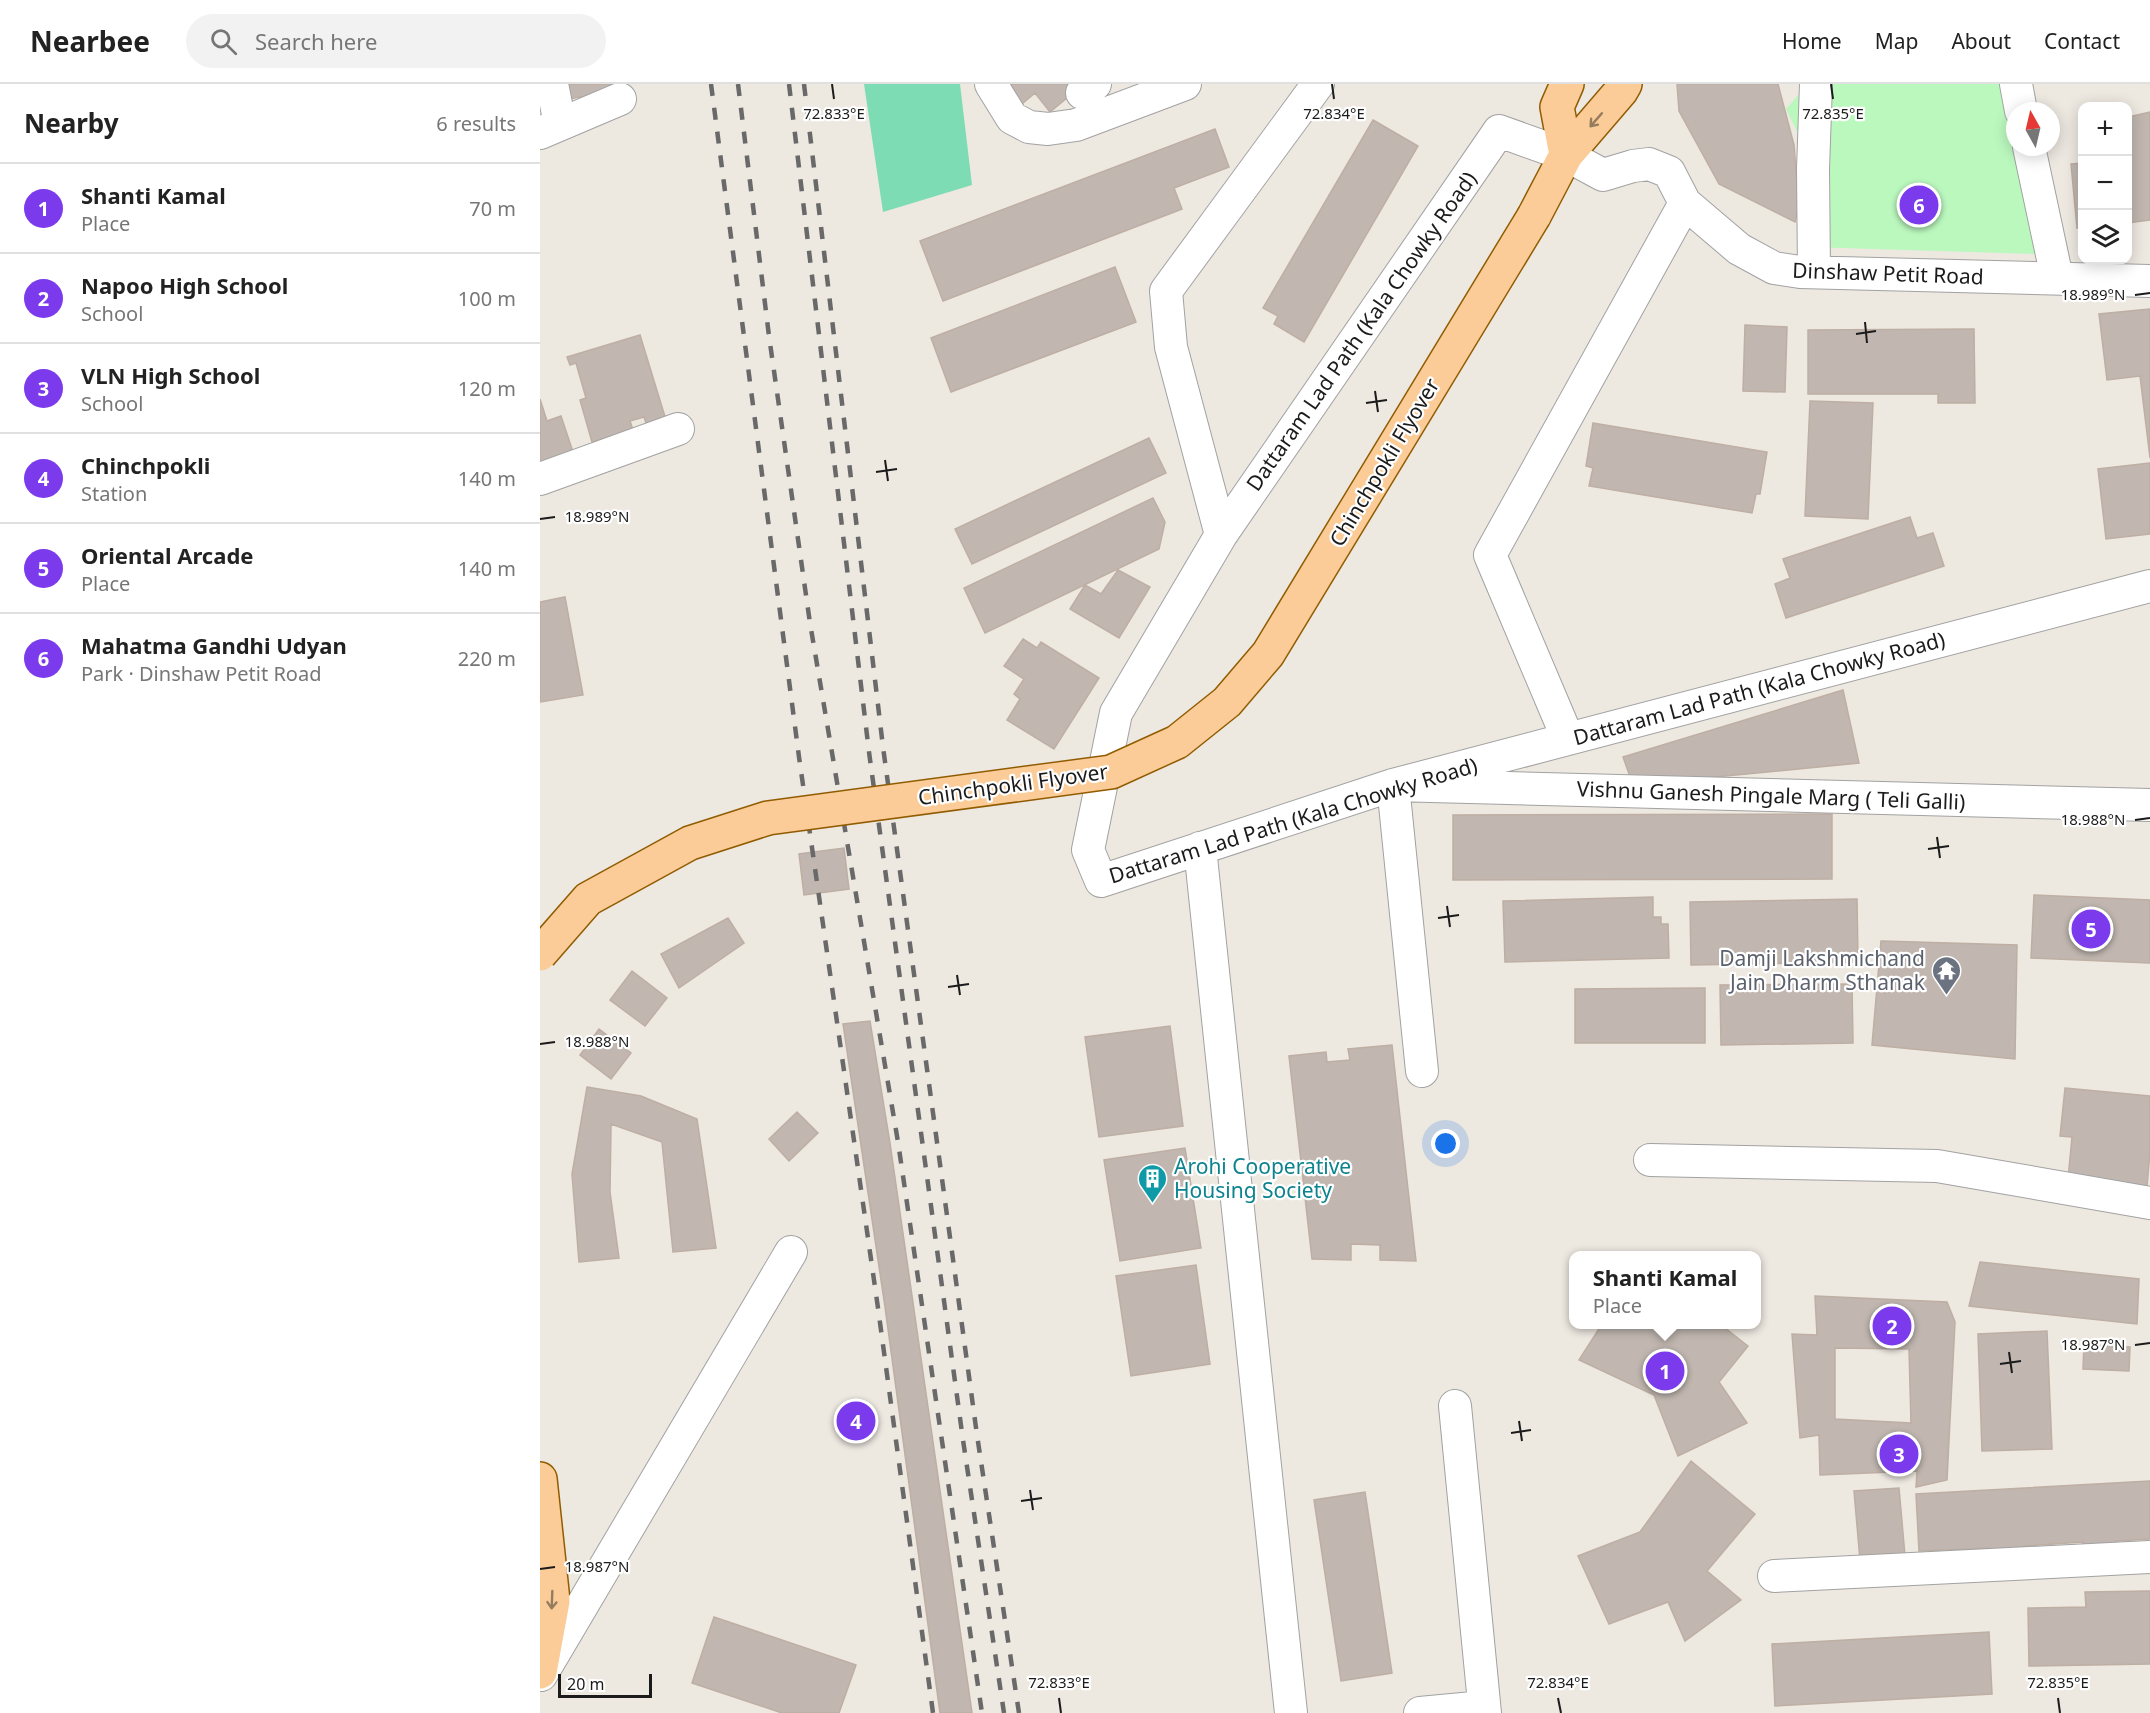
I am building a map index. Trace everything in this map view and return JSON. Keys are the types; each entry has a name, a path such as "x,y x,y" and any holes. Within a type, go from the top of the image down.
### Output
{"main road":[{"path":"1566,155 1557,107 1567,84"},
{"name":"Chinchpokli Flyover","path":"540,954 588,899 690,843 768,818 1111,772 1177,742 1227,702 1268,654 1534,216 1566,155 1621,91 1624,84"},
{"path":"540,1479 553,1601 540,1672"}],"street":[{"path":"552,84 550,129 620,99"},
{"path":"991,84 1012,118 1029,127 1048,129 1076,125 1185,84"},
{"path":"1221,535 1171,347 1166,291 1318,84"},
{"path":"1814,272 1813,169 1816,84"},
{"path":"2016,84 2019,102"},
{"name":"Dattaram Lad Path (Kala Chowky Road)","path":"1566,155 1499,131 1221,535 1116,713 1088,850 1101,881 1393,785 2150,586"},
{"name":"Dinshaw Petit Road","path":"1566,155 1603,175 1649,164 1669,172 1685,202 1739,249 1773,268 1814,272 2150,281"},
{"path":"2031,156 2057,278"},
{"path":"1568,739 1490,555 1685,202"},
{"path":"540,479 678,429"},
{"path":"1393,785 1422,1071"},
{"name":"Vishnu Ganesh Pingale Marg ( Teli Galli)","path":"1393,785 2150,805"},
{"path":"1200,848 1291,1713"},
{"path":"1650,1160 1937,1166 2150,1203"},
{"path":"540,1677 790,1252"},
{"path":"1420,1713 1485,1710 1455,1406"},
{"path":"1773,1576 2150,1557"}],"green space":[{"path":"864,84 960,84 972,185 883,212"},
{"path":"1808,84 2003,84 2006,102 2006,156 2017,156 2036,254 1809,247 1813,164 1786,109"}],"building":[{"path":"556,84 623,84 624,89 559,101"},
{"path":"1002,84 1084,84 1050,112 1035,93 1017,108"},
{"path":"1677,84 1778,84 1794,145 1799,207 1795,222 1719,184 1679,111"},
{"path":"2150,112 2150,220 2132,222 2132,156 2132,116"},
{"path":"1373,120 1418,146 1304,342 1274,324 1278,316 1263,308"},
{"path":"1215,129 1229,167 1174,188 1182,209 943,301 920,241"},
{"path":"2078,163 2077,228 2071,164"},
{"path":"1115,267 1136,322 951,392 931,338"},
{"path":"2150,309 2150,458 2140,376 2107,380 2099,314"},
{"path":"1745,325 1787,327 1785,392 1743,391"},
{"path":"1974,329 1975,403 1938,403 1938,394 1808,394 1808,330"},
{"path":"640,335 666,420 647,426 644,417 630,421 633,430 592,442 580,400 586,398 576,363 570,365 567,357"},
{"path":"540,399 547,421 561,416 573,452 540,464"},
{"path":"1810,401 1873,403 1868,519 1805,516"},
{"path":"1593,423 1767,452 1760,494 1756,494 1752,513 1589,486 1593,468 1586,466"},
{"path":"1149,438 1166,473 972,564 955,529"},
{"path":"2150,463 2150,534 2106,539 2098,469"},
{"path":"1153,498 1165,522 1159,549 985,633 964,588"},
{"path":"1910,517 1917,538 1933,533 1944,566 1786,618 1775,584 1790,578 1783,559"},
{"path":"1118,570 1150,587 1119,638 1070,609 1085,585 1101,594"},
{"path":"565,597 583,695 540,702 540,602"},
{"path":"1023,639 1037,648 1041,642 1099,678 1054,749 1007,720 1020,699 1014,694 1024,679 1004,666"},
{"path":"1843,690 1859,763 1633,785 1623,757"},
{"path":"1832,814 1832,879 1453,880 1453,815"},
{"path":"844,848 849,889 804,895 799,854"},
{"path":"2034,895 2150,900 2150,963 2031,958"},
{"path":"1653,897 1653,917 1661,917 1661,924 1668,924 1669,958 1505,962 1503,901"},
{"path":"1857,899 1858,962 1691,965 1690,902"},
{"path":"728,918 744,943 679,988 661,954"},
{"name":"Damji Lakshmichand Jain Dharm Sthanak","path":"1881,941 2017,945 2015,1059 1872,1045"},
{"path":"632,971 667,998 645,1026 610,1000"},
{"path":"1852,984 1853,1043 1721,1045 1720,985"},
{"path":"1705,988 1705,1043 1575,1043 1575,989"},
{"path":"870,1021 890,1143 972,1713 940,1713 885,1307 843,1024"},
{"path":"1170,1026 1183,1126 1099,1137 1085,1037"},
{"path":"599,1029 631,1053 611,1079 580,1055"},
{"path":"1392,1045 1416,1261 1380,1260 1380,1245 1351,1244 1351,1260 1312,1259 1289,1056 1326,1052 1327,1062 1350,1060 1348,1049"},
{"path":"587,1087 641,1096 697,1119 716,1248 673,1252 662,1142 611,1124 610,1192 619,1258 579,1262 572,1174"},
{"path":"2065,1088 2150,1096 2150,1152 2147,1186 2068,1179 2072,1137 2060,1136"},
{"path":"797,1112 818,1133 789,1161 769,1139"},
{"name":"Arohi Cooperative Housing Society","path":"1185,1148 1201,1248 1120,1261 1104,1160"},
{"path":"1980,1262 2139,1279 2137,1324 1969,1306"},
{"path":"1196,1265 1210,1364 1131,1376 1116,1276"},
{"path":"1815,1296 1947,1302 1955,1322 1947,1480 1916,1487 1917,1471 1820,1475 1819,1435 1800,1438 1792,1334 1817,1335","holes":["1835,1348 1909,1349 1911,1423 1835,1419"]},
{"path":"1599,1329 1656,1329 1667,1338 1673,1329 1726,1329 1748,1346 1719,1382 1747,1423 1678,1456 1654,1395 1579,1360"},
{"path":"2047,1331 2052,1449 1982,1451 1978,1334"},
{"path":"2084,1345 2130,1347 2129,1371 2083,1369"},
{"path":"1691,1461 1755,1514 1707,1571 1741,1600 1685,1641 1668,1602 1609,1624 1578,1556 1640,1532"},
{"path":"2150,1481 2150,1539 2116,1541 2116,1545 2084,1547 2083,1542 2023,1546 2023,1551 1990,1553 1989,1548 1919,1551 1916,1494"},
{"path":"1899,1488 1905,1556 1860,1560 1854,1491"},
{"path":"1365,1492 1392,1673 1341,1681 1314,1500"},
{"path":"2150,1591 2150,1664 2029,1666 2028,1608 2086,1607 2085,1592"},
{"path":"714,1617 856,1665 839,1713 782,1713 692,1683"},
{"path":"1989,1632 1992,1694 1775,1706 1772,1644"}],"railway":[{"path":"711,84 799,757 933,1713"},
{"path":"738,84 769,336 810,623 898,1142 982,1713"},
{"path":"789,84 869,752 963,1440 1004,1713"},
{"path":"804,84 883,747 977,1435 1019,1713"}],"place":[{"name":"Mahatma Gandhi Udyan","path":"1919,205"},
{"name":"Oriental Arcade","path":"2091,929"},
{"name":"Damji Lakshmichand Jain Dharm Sthanak","path":"1946,996"},
{"name":"Arohi Cooperative Housing Society","path":"1153,1204"},
{"name":"Napoo High School","path":"1892,1326"},
{"name":"Shanti Kamal","path":"1665,1371"},
{"name":"Chinchpokli","path":"856,1421"},
{"name":"VLN High School","path":"1899,1454"}]}
